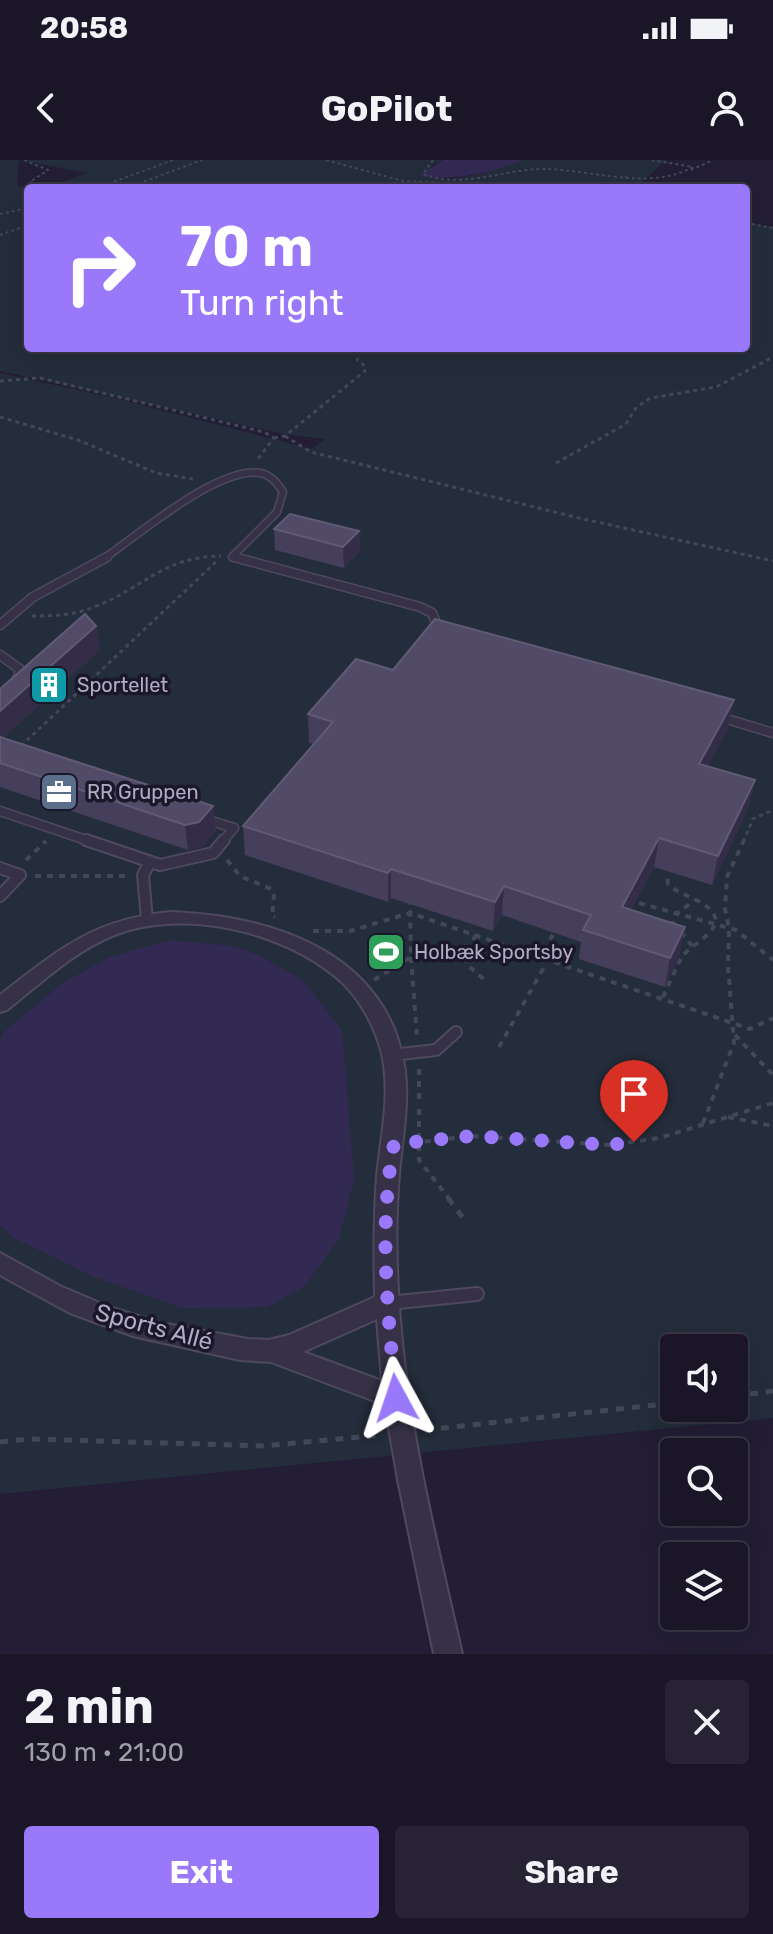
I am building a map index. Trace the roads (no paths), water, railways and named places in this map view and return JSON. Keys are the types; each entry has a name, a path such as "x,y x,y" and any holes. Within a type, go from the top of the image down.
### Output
{"street":[{"path":"0,1005 90,940 120,926 179,917 257,931 329,962 357,987 378,1017 391,1055 396,1116 386,1214 387,1303 396,1398 448,1654"},
{"name":"Sports Allé","path":"0,1263 43,1291 112,1320 177,1339 272,1351 396,1398"},
{"name":"Sports Allé","path":"272,1351 387,1303"}],"lane":[{"path":"0,625 33,597 99,562 147,525 231,475 252,472 269,476 282,486 283,492 277,512 232,557 420,607 432,613 437,620 438,626 433,636 448,640"},
{"path":"0,655 21,670 13,687 0,698"},
{"path":"715,715 735,724 773,733"},
{"path":"0,811 149,864 183,862 213,853 234,828 189,814"},
{"path":"147,920 143,875 149,864"},
{"path":"0,868 17,874 0,896"},
{"path":"391,1055 443,1048 456,1032"},
{"path":"387,1303 477,1294"}],"place":[{"name":"Sportellet","path":"49,685"},
{"name":"RR Gruppen","path":"59,792"},
{"name":"Holbæk Sportsby","path":"386,952"}]}
